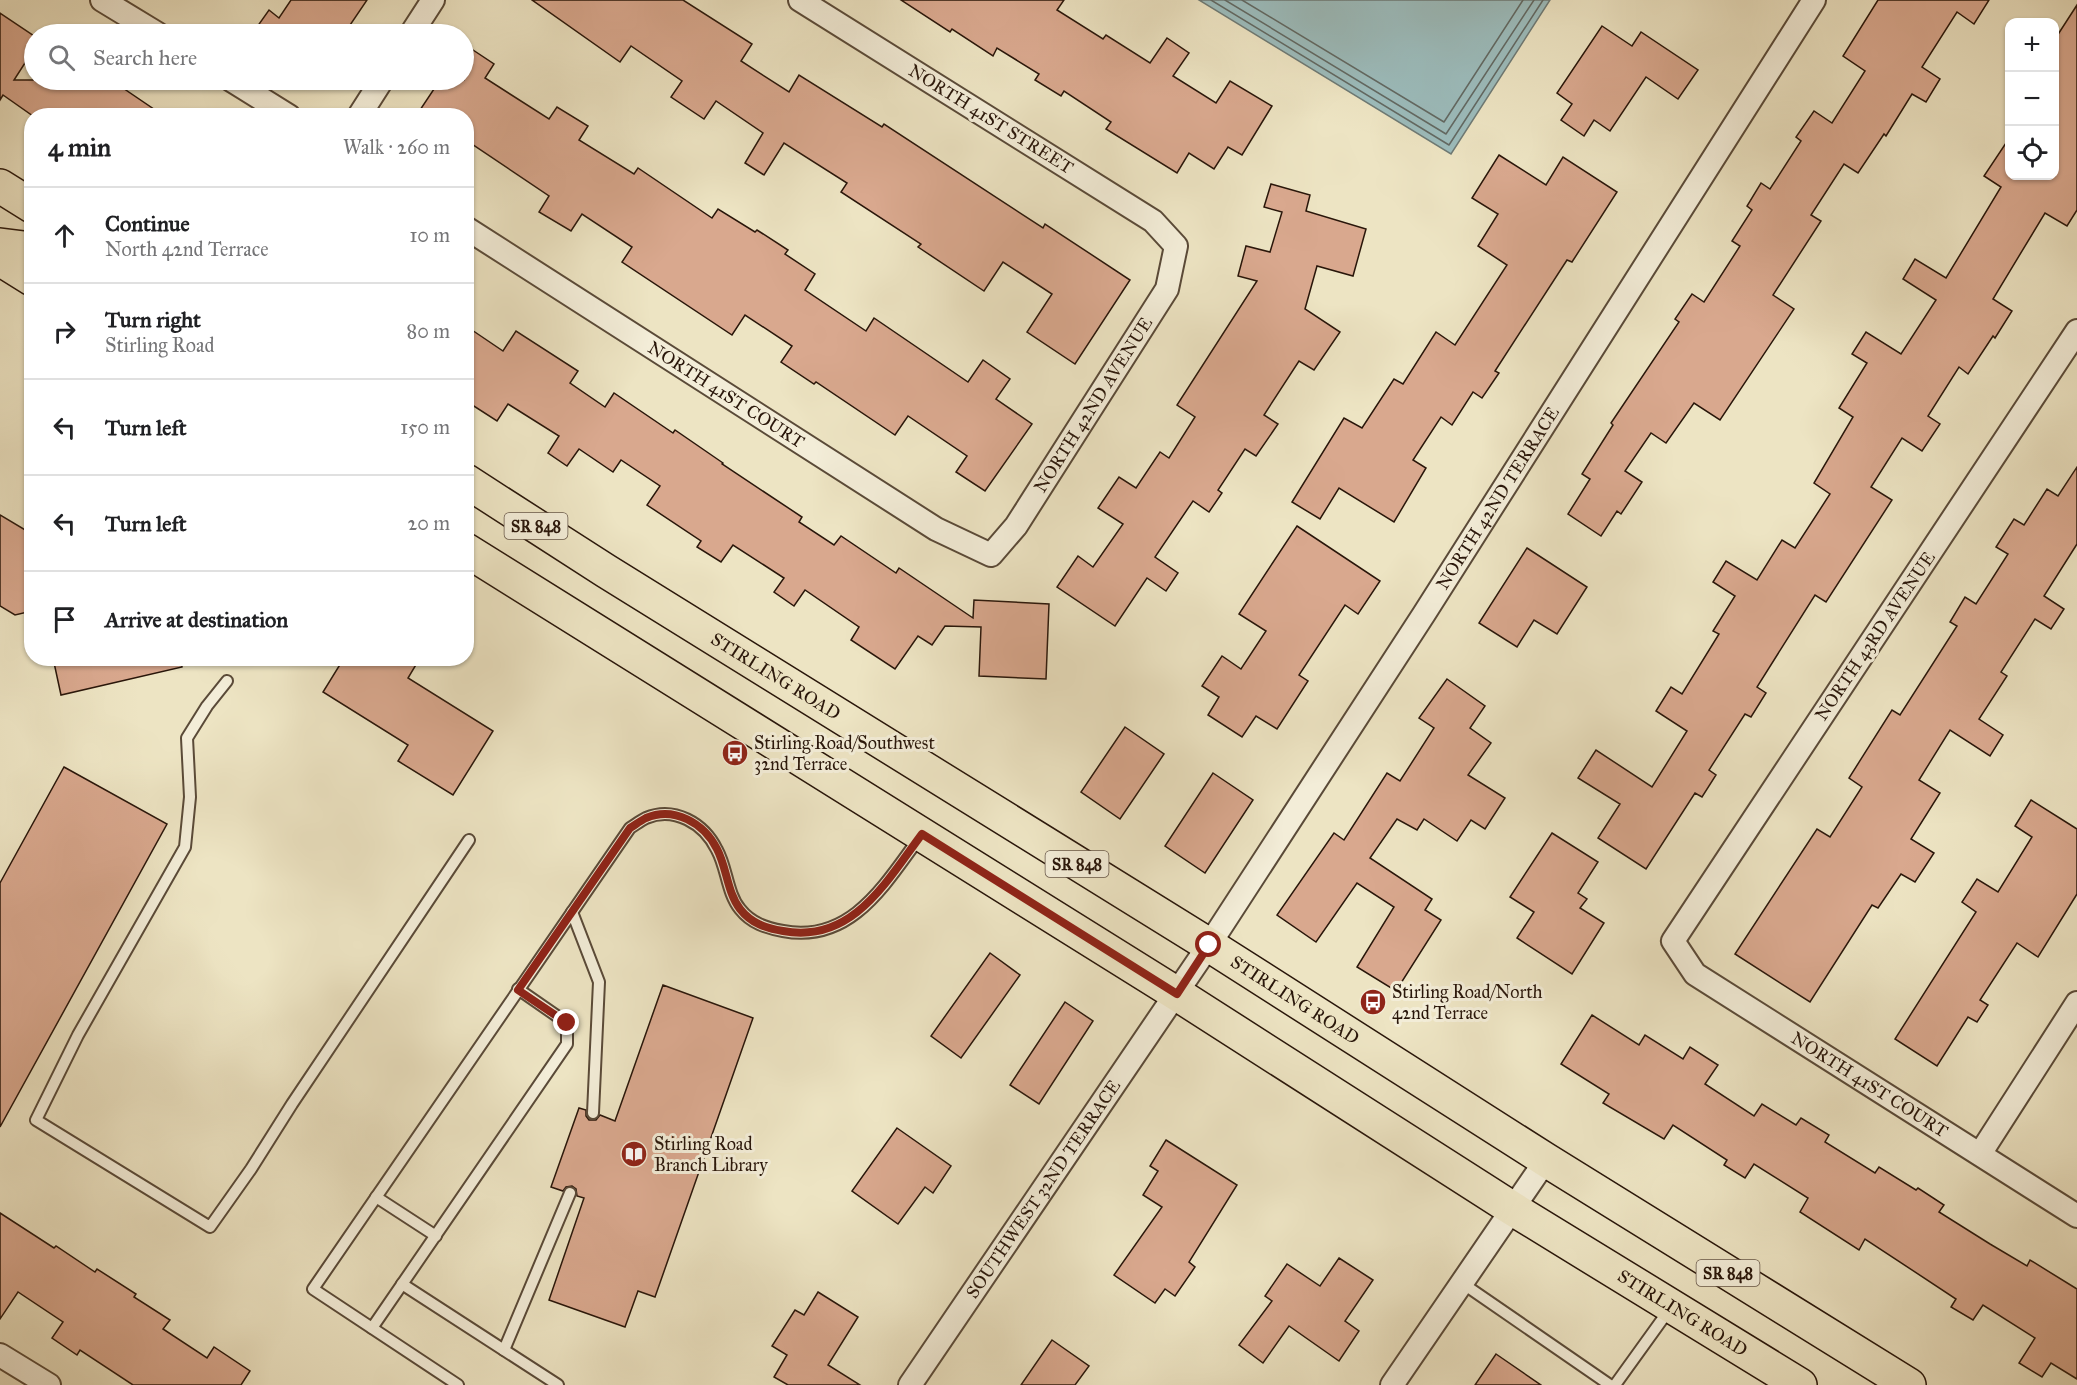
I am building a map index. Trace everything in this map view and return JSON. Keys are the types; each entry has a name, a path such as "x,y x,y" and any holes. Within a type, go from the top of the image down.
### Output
{"main road":[{"path":"0,186 24,201"},
{"path":"0,245 24,248"},
{"path":"0,259 24,274"},
{"name":"STIRLING ROAD","path":"474,486 626,584 1209,945 1546,1160 1909,1385"},
{"name":"STIRLING ROAD","path":"474,555 1177,994 1513,1209 1800,1385"}],"street":[{"path":"102,0 142,24"},
{"path":"417,24 433,0"},
{"name":"NORTH 41ST STREET","path":"801,0 1153,221 1176,246"},
{"name":"NORTH 42ND TERRACE","path":"1177,994 1424,614 1814,0"},
{"path":"247,90 276,108"},
{"path":"364,108 376,90"},
{"name":"NORTH 41ST COURT","path":"474,233 936,529 991,555"},
{"name":"NORTH 42ND AVENUE","path":"991,555 1016,526 1167,289 1176,246"},
{"name":"NORTH 43RD AVENUE","path":"1672,942 2077,331"},
{"name":"NORTH 41ST COURT","path":"1672,942 1695,974 2077,1216"},
{"name":"SOUTHWEST 32ND TERRACE","path":"910,1385 1177,994"},
{"path":"1980,1154 2077,1003"},
{"path":"1392,1385 1546,1160"},
{"path":"0,1354 49,1385"}],"lane":[{"path":"227,681 207,706 187,738 190,797 185,848 78,1035 36,1120 210,1227 251,1169 469,840"},
{"path":"458,1385 313,1289 630,828 646,818 664,814 686,818 704,830 717,849 738,908 751,921 768,929 799,934 830,929 850,918 875,896 922,834"},
{"path":"572,912 599,982 593,1113"},
{"path":"372,1328 567,1044 567,1023 518,990"},
{"path":"504,1350 570,1193"},
{"path":"376,1197 436,1236"},
{"path":"1462,1283 1610,1385"},
{"path":"402,1284 558,1385"},
{"path":"1615,1385 1671,1307"}],"water":[{"path":"1199,0 1550,0 1451,154"}],"building":[{"path":"291,0 367,0 351,24 259,24 269,10 279,18"},
{"path":"532,0 683,0 752,44 741,61 789,92 799,75 882,127 884,124 1043,228 1045,224 1130,280 1075,364 1027,332 1052,294 1003,262 984,291 918,247 921,244 841,192 847,183 784,143 764,175 745,163 763,133 716,101 704,119 671,97 682,81 631,46 620,62"},
{"path":"901,0 1064,0 1057,10 1103,39 1106,35 1150,63 1167,38 1189,53 1173,76 1216,103 1230,81 1272,106 1242,155 1228,147 1214,169 1189,153 1177,173 1106,129 1111,122 1064,91 1061,96 1035,80 1039,74 997,48 993,56 952,29 950,32"},
{"path":"1878,0 1989,0 1974,24 1957,12 1922,67 1940,79 1926,102 1912,94 1886,136 1884,134 1858,173 1844,164 1811,215 1821,221 1773,295 1794,309 1720,420 1694,403 1666,443 1651,433 1625,471 1642,482 1621,514 1617,511 1601,536 1568,514 1590,479 1582,474 1613,425 1611,423 1679,322 1675,319 1692,294 1704,302 1740,246 1732,241 1752,210 1747,206 1761,183 1770,189 1801,141 1796,137 1814,111 1832,123 1865,71 1843,56"},
{"path":"2077,5 2077,210 2067,226 2045,213 1993,299 2012,311 1968,374 1959,367 1928,416 1940,424 1922,451 1902,438 1871,487 1892,500 1826,602 1815,595 1757,687 1766,693 1751,717 1745,714 1709,770 1716,775 1702,797 1695,793 1646,869 1598,838 1620,804 1578,778 1596,750 1652,787 1687,731 1656,711 1671,687 1682,694 1719,634 1713,631 1735,596 1713,582 1726,561 1757,580 1782,540 1795,548 1830,494 1814,483 1853,417 1839,408 1867,363 1852,354 1866,332 1901,354 1936,300 1903,279 1915,259 1946,278 2001,187 1984,176 2005,144 2005,180 2059,180 2059,33"},
{"path":"0,13 24,29 24,64 14,80 24,80 24,90 126,90 152,108 24,110 3,95 0,100"},
{"path":"1602,26 1632,46 1641,32 1698,70 1678,99 1646,77 1610,131 1594,120 1584,136 1561,120 1572,104 1557,93"},
{"path":"474,51 494,64 485,78 549,119 557,107 588,126 579,140 634,174 638,168 712,218 718,209 788,250 785,254 815,274 805,290 866,331 874,318 968,382 983,360 1010,379 996,399 1032,424 985,491 956,472 967,456 908,416 895,435 816,382 814,384 781,362 792,346 745,315 732,335 622,262 632,247 582,214 571,231 539,212 549,196 474,145 474,108 421,108 433,90 474,90"},
{"path":"1499,155 1546,185 1563,157 1617,192 1572,262 1567,260 1495,371 1499,373 1482,398 1473,392 1452,425 1441,417 1413,460 1426,468 1394,522 1339,488 1320,519 1292,502 1344,418 1362,428 1394,379 1403,384 1436,332 1455,345 1507,265 1478,246 1498,214 1472,198"},
{"path":"1271,184 1310,195 1306,211 1366,229 1353,276 1317,266 1305,309 1340,332 1314,370 1299,361 1264,415 1278,424 1256,456 1245,449 1218,490 1222,493 1209,512 1193,501 1155,557 1178,573 1166,591 1147,578 1115,626 1057,587 1078,556 1093,567 1123,524 1098,508 1119,477 1136,488 1160,452 1169,458 1195,417 1177,405 1257,281 1238,276 1246,246 1270,252 1282,212 1264,207"},
{"path":"474,331 503,351 516,331 578,371 570,383 605,407 614,393 673,433 675,430 802,517 799,522 834,545 841,536 896,573 899,568 973,618 974,600 1049,604 1046,679 979,676 981,627 945,626 932,645 918,636 895,669 851,640 859,627 805,590 794,606 774,592 784,578 733,545 721,562 697,547 701,541 647,505 660,486 621,460 613,472 579,449 567,466 548,453 559,436 508,404 497,421 474,406"},
{"path":"2077,467 2077,544 2044,596 2064,609 2051,629 2035,619 2001,672 2007,676 1979,719 2003,735 1990,756 1950,730 1919,780 1940,793 1911,839 1934,853 1915,882 1901,874 1878,908 1872,905 1810,1002 1735,954 1817,829 1830,837 1862,787 1849,778 1892,710 1900,715 1957,626 1950,622 1965,597 1976,604 2008,554 1996,547 2014,519 2024,525 2047,489 2058,496"},
{"path":"0,515 24,529 24,613 15,615 0,606"},
{"path":"1297,526 1380,581 1358,614 1345,605 1299,675 1308,681 1277,729 1256,716 1242,737 1208,715 1219,697 1202,686 1222,656 1241,669 1266,631 1239,614"},
{"path":"1527,548 1587,587 1557,634 1534,620 1517,647 1479,623"},
{"path":"55,666 182,666 182,667 61,695"},
{"path":"339,666 415,666 408,678 493,731 453,795 398,761 408,745 323,692"},
{"path":"1447,679 1485,706 1470,728 1491,743 1468,775 1505,798 1485,829 1471,820 1457,841 1424,819 1417,830 1397,819 1370,858 1432,899 1425,910 1441,920 1396,991 1357,967 1394,907 1357,883 1316,942 1277,915 1334,833 1344,840 1387,773 1400,781 1434,728 1419,718"},
{"path":"1125,727 1164,754 1120,819 1081,792"},
{"path":"64,767 167,824 0,1127 0,883"},
{"path":"1213,773 1253,800 1205,873 1165,846"},
{"path":"2031,800 2077,829 2077,894 2038,957 2017,943 1980,1000 1988,1005 1977,1022 1968,1017 1937,1066 1895,1039 1976,912 1962,902 1977,879 1998,892 2032,837 2015,826"},
{"path":"1552,833 1598,862 1578,893 1587,899 1580,908 1604,923 1572,974 1517,938 1534,912 1510,897"},
{"path":"990,953 1020,975 961,1058 931,1036"},
{"name":"Stirling Road Branch Library","path":"663,985 753,1018 655,1297 638,1291 625,1327 549,1300 584,1198 577,1196 576,1189 572,1186 566,1187 563,1191 551,1187 579,1108 586,1110 589,1120 596,1120 600,1115 615,1121"},
{"path":"1065,1002 1093,1021 1039,1104 1010,1085"},
{"path":"1592,1015 1639,1045 1645,1035 1683,1059 1690,1047 1718,1065 1705,1084 1754,1116 1762,1104 1796,1125 1801,1118 1829,1135 1825,1142 1875,1173 1879,1167 1916,1190 1918,1188 1944,1205 1939,1212 2027,1266 2030,1260 2077,1289 2077,1379 2051,1363 2042,1377 2019,1363 2035,1338 1983,1305 1973,1320 1951,1307 1956,1299 1865,1239 1859,1250 1800,1212 1808,1198 1754,1164 1745,1178 1724,1165 1727,1160 1673,1125 1664,1139 1603,1103 1609,1094 1561,1064"},
{"path":"897,1128 951,1166 933,1193 925,1187 898,1224 852,1191"},
{"path":"1166,1140 1237,1185 1189,1262 1195,1267 1175,1296 1165,1289 1155,1303 1114,1275 1162,1207 1143,1195 1158,1171 1150,1166"},
{"path":"0,1213 54,1248 56,1246 95,1272 97,1269 136,1294 134,1297 170,1320 163,1329 207,1358 214,1347 250,1371 241,1385 133,1385 80,1350 77,1355 52,1338 63,1322 18,1292 0,1319"},
{"path":"1339,1258 1373,1280 1345,1321 1359,1331 1339,1361 1289,1326 1263,1363 1239,1345 1272,1301 1265,1296 1287,1264 1320,1286"},
{"path":"818,1292 858,1317 828,1365 860,1385 788,1385 774,1377 787,1355 772,1346 795,1310 804,1315"},
{"path":"1052,1340 1089,1366 1075,1385 1021,1385"},
{"path":"1496,1354 1541,1385 1475,1385"}],"place":[{"name":"Stirling Road/Southwest 32nd Terrace","path":"735,753"},
{"name":"Stirling Road/North 42nd Terrace","path":"1373,1002"},
{"name":"Stirling Road Branch Library","path":"634,1154"}],"route":[{"path":"567,1023 518,990 630,828 646,818 664,814 686,818 704,830 717,849 738,908 751,921 768,929 799,934 830,929 850,918 875,896 922,834 1177,994 1209,945"}]}
